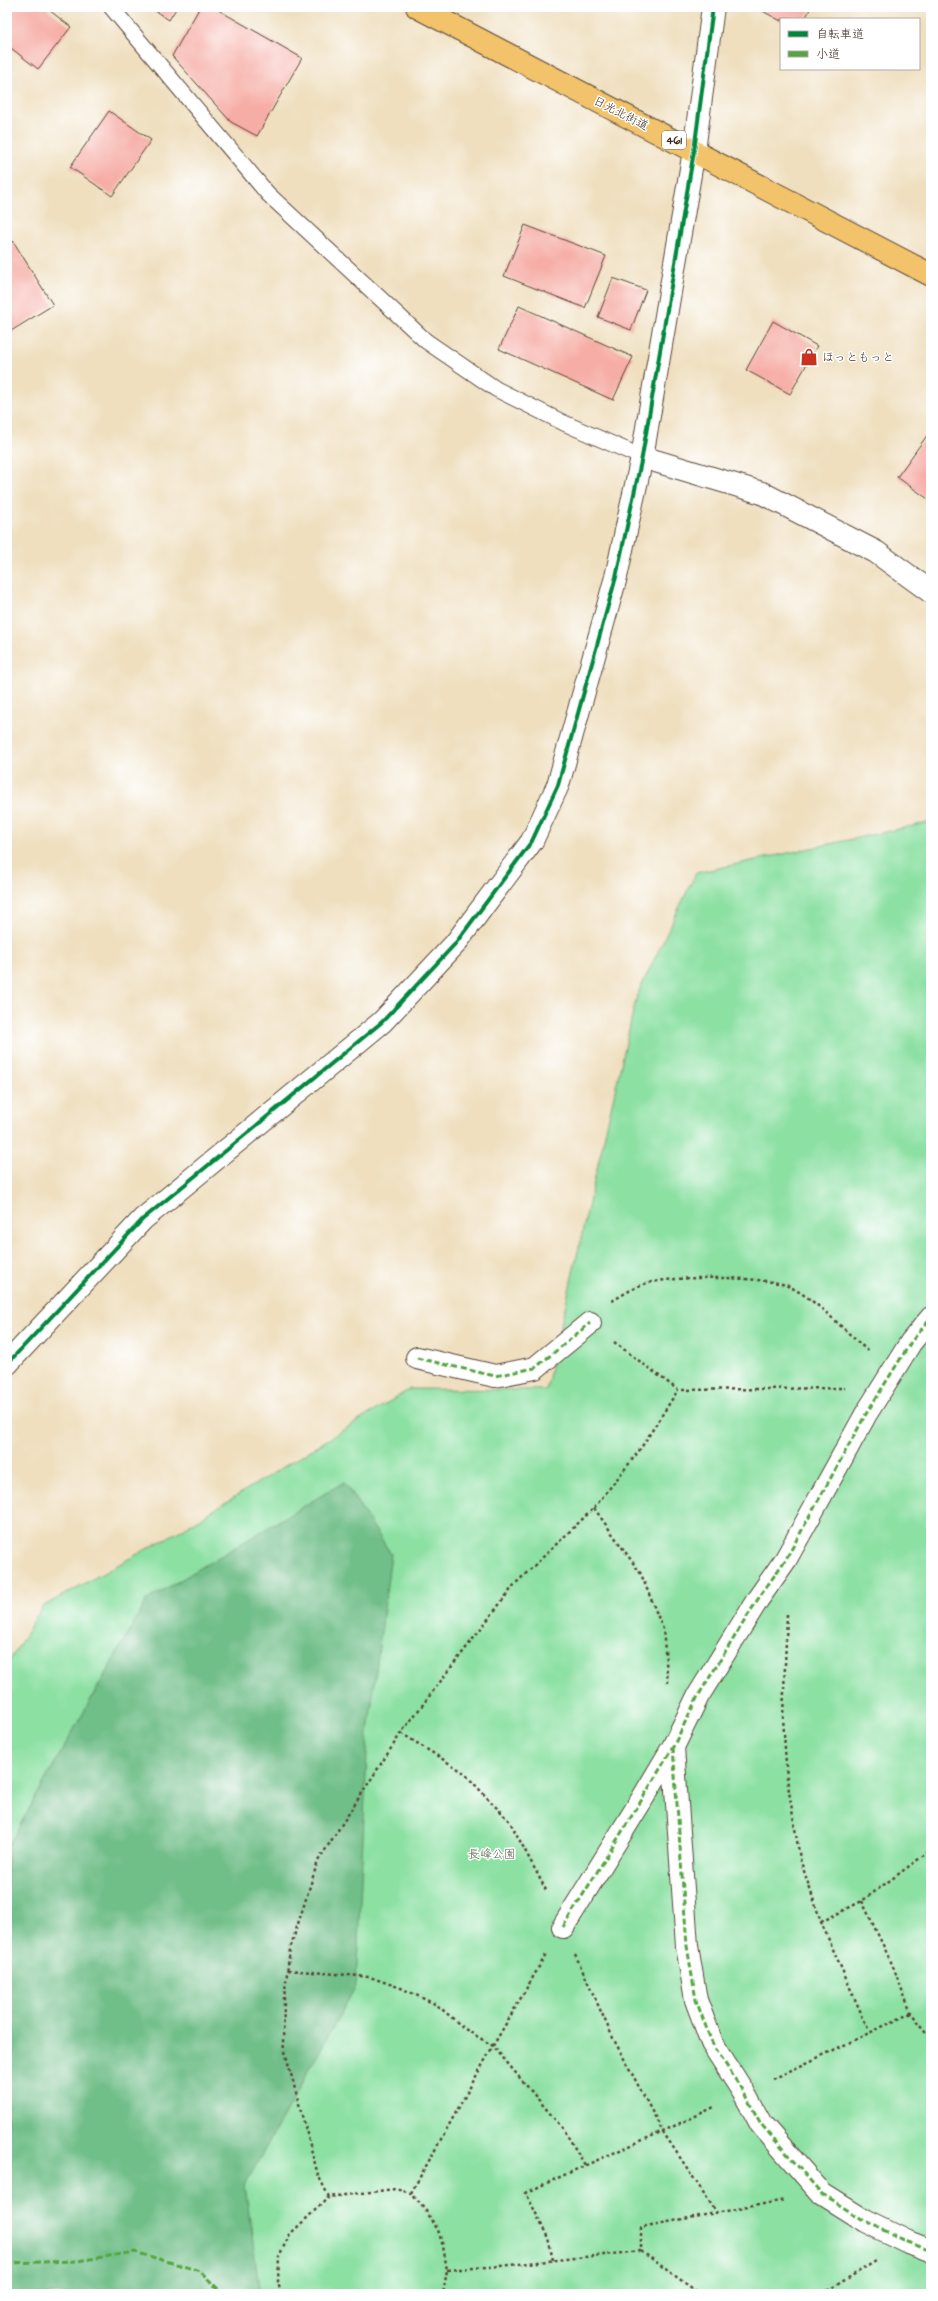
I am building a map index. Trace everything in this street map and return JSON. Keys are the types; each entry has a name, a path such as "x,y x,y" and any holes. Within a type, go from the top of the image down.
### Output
{"highway":[{"name":"日光北街道","path":"417,7 694,150 931,275"}],"street":[{"path":"7,1364 143,1219 382,1022 455,944 532,840 558,785 616,576 642,457 694,150 713,7"},
{"path":"642,457 762,492 876,552 931,592"},
{"path":"563,1927 673,1747 698,1696 758,1599 786,1559 887,1379 911,1342 931,1318"},
{"path":"417,1358 495,1376 535,1368 590,1323"},
{"path":"673,1747 687,1946 696,2000 712,2043 744,2093 761,2124 793,2163 822,2194 865,2220 908,2242 931,2251"}],"lane":[{"path":"111,7 268,194 426,341 496,389 564,423 642,457"}],"path":[{"path":"744,1277 786,1285 817,1305 887,1379 822,1389 678,1390 590,1323 612,1301 642,1285 674,1280 744,1277"},
{"path":"329,2197 318,2175 283,2044 290,1949 318,1861 401,1733 515,1584 594,1508 640,1451 678,1390"},
{"path":"594,1508 641,1574 663,1629 668,1687"},
{"path":"787,1610 783,1717 787,1778 800,1859 821,1922 869,2031"},
{"path":"401,1733 463,1772 510,1822 546,1890 613,2038 663,2132 717,2213"},
{"path":"821,1922 862,1901 931,1850"},
{"path":"862,1901 892,1964 912,2013 931,2037"},
{"path":"411,2193 493,2046 563,1927"},
{"path":"288,1970 370,1977 401,1988 437,2005 465,2029 493,2046 564,2130 585,2165"},
{"path":"281,2294 278,2282 279,2256 290,2234 329,2197 395,2189 411,2193 426,2211 438,2230 447,2270 443,2294"},
{"path":"526,2193 548,2238 553,2260"},
{"path":"642,2251 641,2226 822,2194"},
{"path":"822,2294 908,2242"},
{"path":"447,2270 642,2251 700,2294"}],"green space":[{"name":"長峰公園","path":"931,822 931,2294 7,2294 7,1665 42,1607 181,1530 410,1389 546,1390 637,995 696,873"},
{"path":"344,1482 391,1554 368,1733 356,1986 245,2185 260,2294 7,2294 7,1848 147,1600"}],"building":[{"path":"7,7 45,7 71,27 38,69 7,45"},
{"path":"149,7 177,7 169,20"},
{"path":"200,7 213,7 302,58 257,136 231,122 172,56"},
{"path":"755,7 811,7 806,18 780,18 780,20"},
{"path":"109,111 151,140 112,196 70,167"},
{"path":"525,225 606,256 585,308 504,276"},
{"path":"13,241 53,305 11,331 7,325 7,245"},
{"path":"613,278 646,290 631,330 598,317"},
{"path":"519,306 633,357 613,400 499,349"},
{"path":"773,321 817,346 790,394 746,370"},
{"path":"931,430 931,501 897,477"}],"marked path":[{"path":"563,1927 673,1747 698,1696 758,1599 786,1559 866,1414 911,1342 931,1318"},
{"path":"417,1358 495,1376 535,1368 590,1323"},
{"path":"673,1747 687,1946 696,2000 712,2043 744,2093 761,2124 822,2194 865,2221 908,2242 931,2251"},
{"path":"7,2263 77,2261 135,2252 200,2271 223,2294"}],"cycle path":[{"path":"7,1364 143,1219 382,1022 455,944 532,841 558,785 616,577 642,457 694,151 713,7"}],"place":[{"name":"ほっともっと","path":"809,357"}]}
